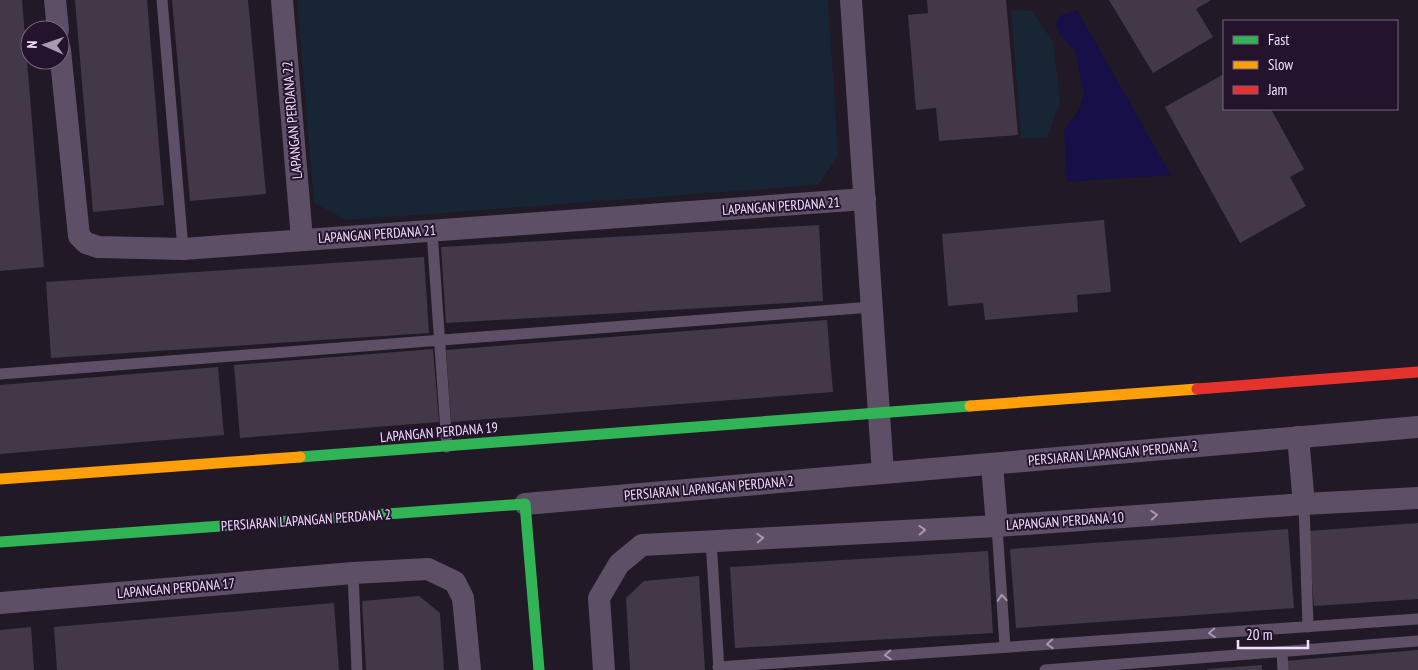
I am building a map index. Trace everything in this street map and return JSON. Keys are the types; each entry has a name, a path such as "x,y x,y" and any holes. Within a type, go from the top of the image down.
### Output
{"street":[{"path":"55,0 57,20"},
{"name":"LAPANGAN PERDANA 22","path":"282,0 302,239"},
{"path":"852,0 883,473"},
{"name":"LAPANGAN PERDANA 21","path":"62,70 79,236 86,243 98,247 183,249 865,199"},
{"name":"LAPANGAN PERDANA 19","path":"0,479 1418,372"},
{"name":"PERSIARAN LAPANGAN PERDANA 2","path":"0,542 525,504 1418,427"},
{"path":"1298,437 1304,504"},
{"path":"992,464 997,526"},
{"name":"LAPANGAN PERDANA 10","path":"604,670 599,598 619,564 642,545 997,526 1304,504 1418,498"},
{"path":"525,504 539,670"},
{"name":"LAPANGAN PERDANA 17","path":"0,603 353,573 428,569 455,582 463,598 470,670"}],"lane":[{"path":"162,0 183,249"},
{"path":"432,231 447,446"},
{"path":"0,374 872,307"},
{"path":"1304,504 1308,627"},
{"path":"997,526 1006,647"},
{"path":"711,540 719,668 1418,619"},
{"path":"353,573 357,670"},
{"path":"1045,670 1418,641"},
{"path":"1282,652 1283,670"}],"shaded area":[{"path":"297,0 828,0 838,156 818,185 347,220 314,203"},
{"path":"1011,10 1032,11 1053,42 1060,102 1047,138 1021,138"},
{"path":"1077,10 1171,175 1067,182 1064,130 1079,110 1084,93 1075,50 1061,37 1056,27 1059,16"}],"building":[{"path":"0,0 22,0 24,20 20,20 20,70 28,70 44,267 0,271"},
{"path":"75,0 147,0 164,205 93,212"},
{"path":"172,0 248,0 266,194 190,201"},
{"path":"927,0 1006,0 1018,135 939,141 936,108 916,110 908,15 928,13"},
{"path":"1109,0 1211,0 1196,9 1213,37 1153,73"},
{"path":"1223,75 1223,110 1272,110 1304,169 1290,177 1306,206 1240,243 1165,107"},
{"path":"1104,220 1111,292 1077,295 1078,312 985,320 983,303 948,306 942,234"},
{"path":"819,225 823,301 446,323 441,247"},
{"path":"424,257 429,333 51,358 46,282"},
{"path":"827,320 833,392 451,422 446,350"},
{"path":"433,349 439,422 240,438 234,365"},
{"path":"218,367 224,435 0,454 0,385"},
{"path":"1418,523 1418,599 1314,606 1308,531"},
{"path":"1288,529 1294,608 1016,628 1010,549"},
{"path":"988,551 993,633 735,648 730,567"},
{"path":"699,576 705,670 630,670 626,598 644,581"},
{"path":"419,596 440,613 444,670 366,670 362,601"},
{"path":"334,603 339,670 57,670 54,627"},
{"path":"31,627 34,670 0,670 0,630"},
{"path":"1418,650 1418,670 1284,670 1284,661"},
{"path":"1262,665 1262,670 1207,669"}],"traffic: fast":[{"path":"300,457 970,406"},
{"path":"0,542 525,504 539,670"}],"traffic: slow":[{"path":"970,406 1197,389"},
{"path":"0,479 300,457"}],"traffic: jam":[{"path":"1197,389 1418,372"}]}
